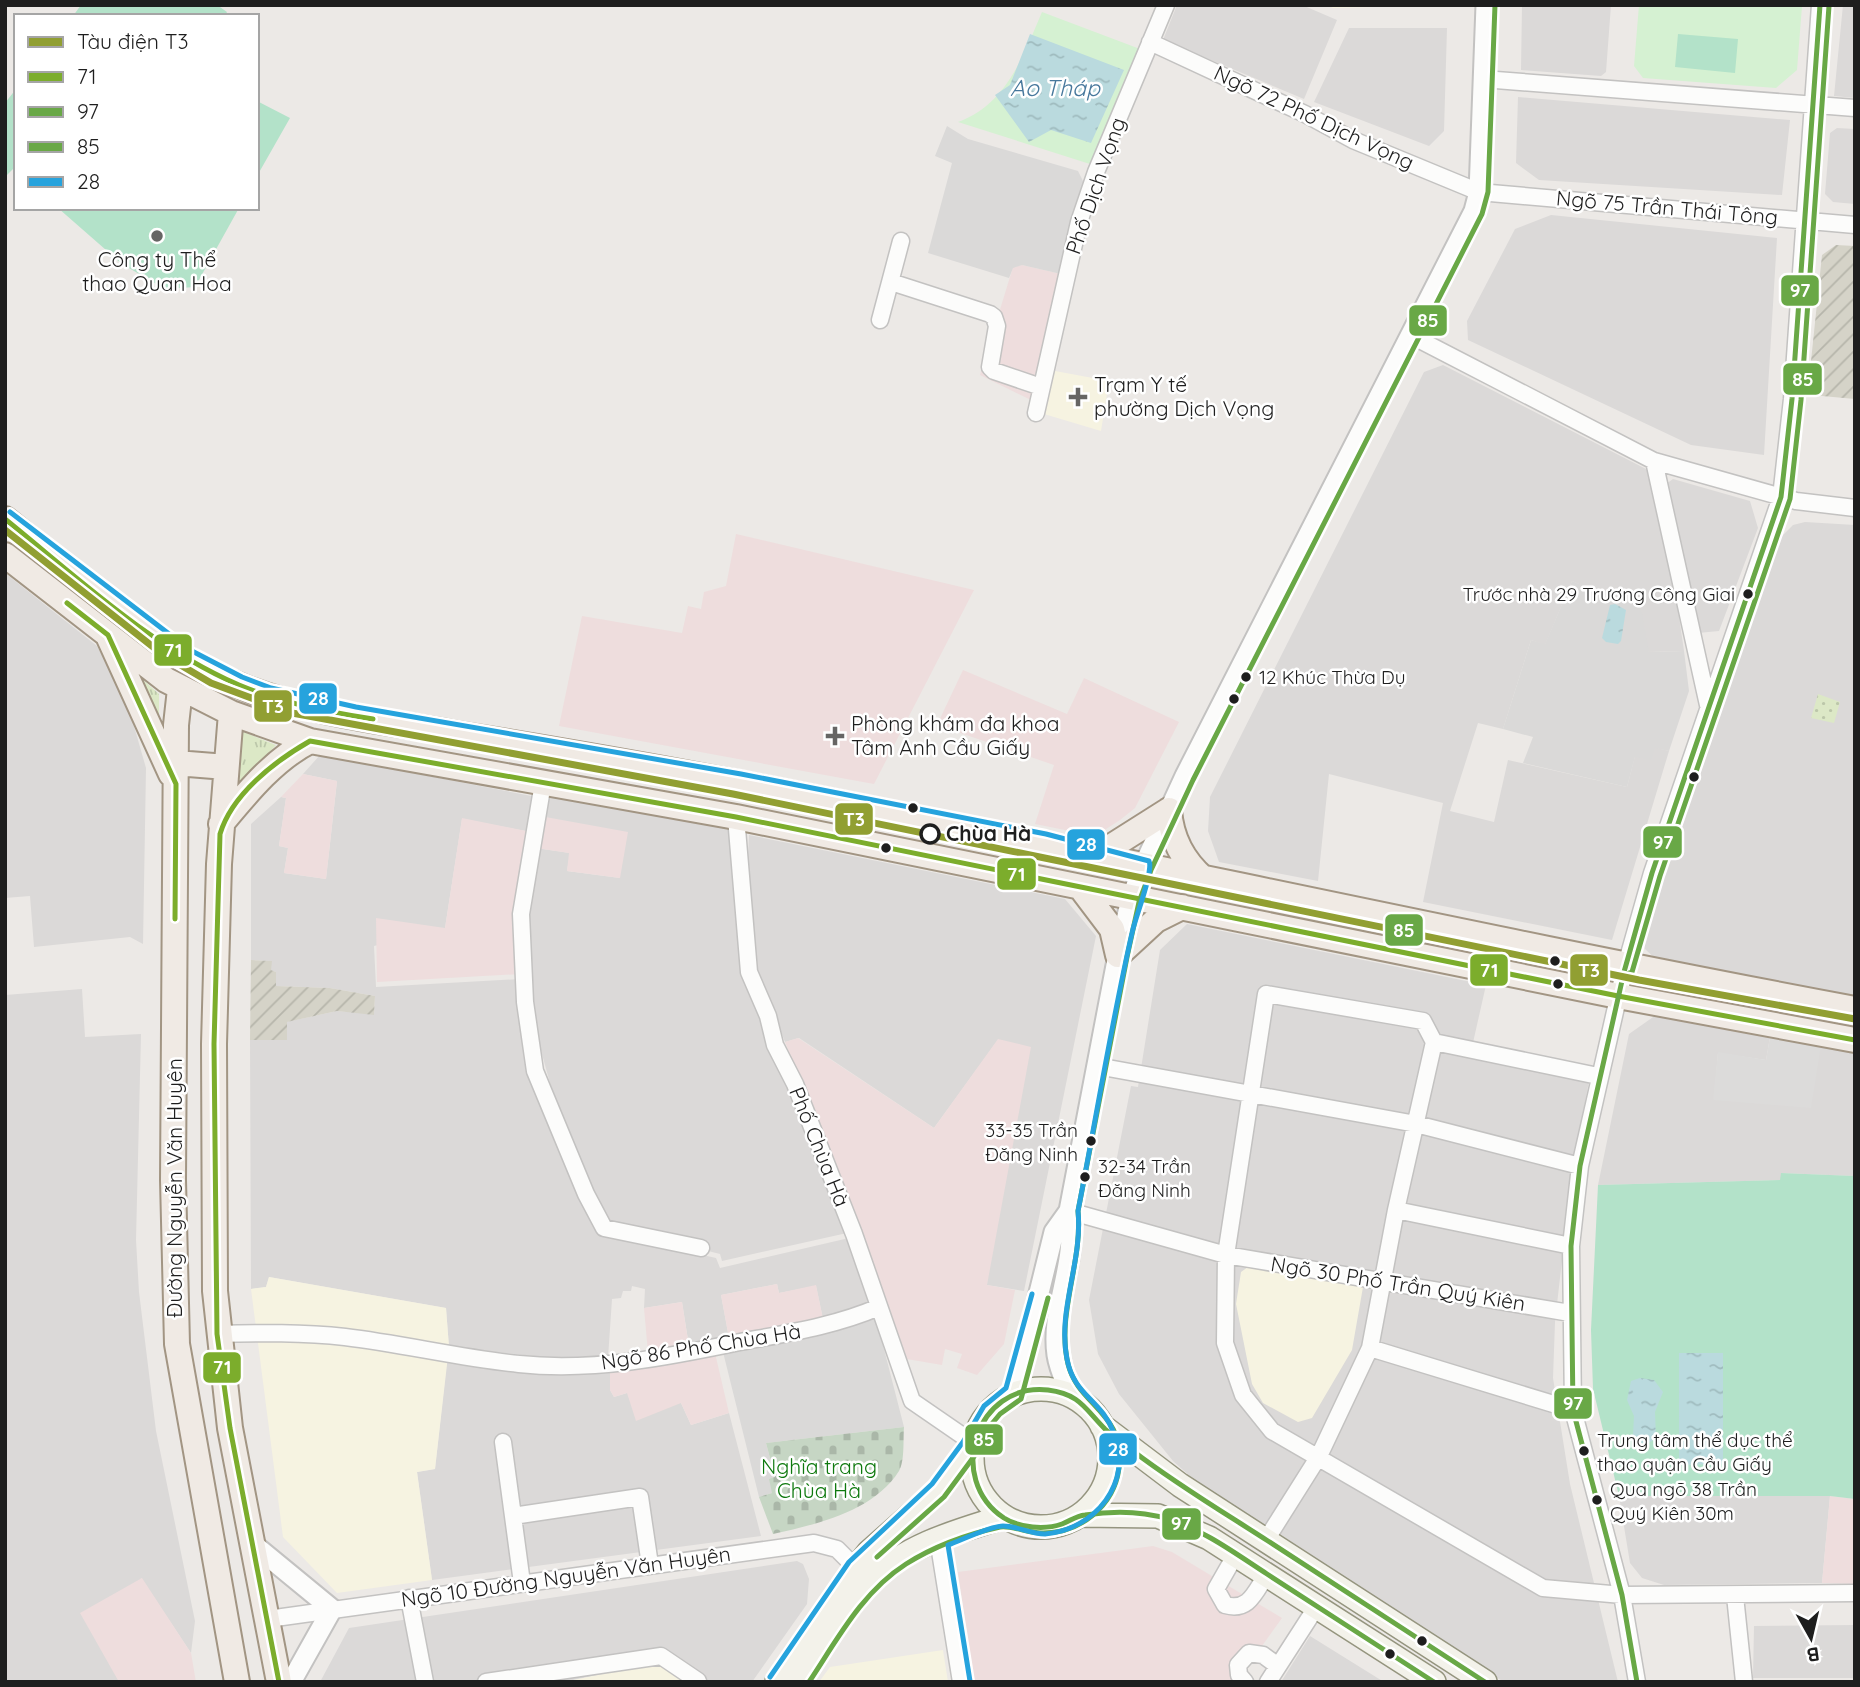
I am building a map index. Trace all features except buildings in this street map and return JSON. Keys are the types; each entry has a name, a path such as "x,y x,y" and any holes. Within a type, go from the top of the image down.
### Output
{"main road":[{"path":"5,519 185,657 238,685 313,708 740,783 1625,966 1855,1009"},
{"path":"5,555 180,689 231,713 310,741 736,817 1618,996 1854,1036"},
{"path":"108,635 176,774 226,767"},
{"name":"Đường Nguyễn Văn Huyên","path":"180,689 176,774 173,1180 177,1344 237,1682"},
{"name":"Đường Nguyễn Văn Huyên","path":"231,713 221,824 214,1044 218,1334 230,1428 279,1682"},
{"path":"474,770 479,737"},
{"path":"221,824 246,794 285,757 310,741"},
{"path":"1090,854 1109,848 1169,810 1170,827 1178,846 1204,879"},
{"path":"1081,888 1112,929 1118,955 1156,920 1182,907"},
{"path":"798,1682 863,1576 869,1552 938,1491 973,1443 982,1421 994,1407 1014,1394 1045,1389 1071,1396 1093,1413 1102,1426 1109,1444 1108,1475 1095,1501 1081,1515 1061,1524 1039,1527 1003,1517 990,1506 977,1486 971,1461 973,1443"},
{"path":"1102,1426 1170,1478 1485,1682"},
{"path":"1081,1515 1157,1516 1209,1538 1434,1682"},
{"path":"777,1682 863,1576 937,1539 1003,1517"},
{"path":"227,1625 268,1619"}],"street":[{"name":"Phố Dịch Vọng","path":"1036,413 1079,222 1166,5"},
{"path":"1071,1396 1057,1355 1057,1322 1074,1236 1069,1211 1131,899 1169,810 1474,211 1479,192 1486,5"},
{"path":"1637,1682 1622,1595 1573,1410 1571,1245 1580,1166 1598,1076 1625,966 1708,707 1781,496 1792,399 1820,5"},
{"name":"Ngõ 72 Phố Dịch Vọng","path":"1150,42 1305,114 1353,140 1479,192"},
{"path":"1483,79 1812,106 1855,107"},
{"name":"Ngõ 75 Trần Thái Tông","path":"1479,192 1855,225"},
{"path":"880,320 901,241"},
{"path":"891,282 990,314 997,326 990,366 994,371 1041,387"},
{"path":"1410,335 1654,461 1781,496 1855,508"},
{"path":"1654,461 1708,707"},
{"path":"543,783 521,914 524,989 535,1071 586,1194 604,1228 701,1248"},
{"name":"Phố Chùa Hà","path":"736,817 749,972 768,1016 775,1045 795,1084 854,1234 912,1401 973,1443"},
{"path":"1266,1540 1319,1456 1370,1348 1396,1210 1434,1042 1423,1021 1266,994 1226,1255 1226,1343 1243,1395 1272,1431 1319,1456 1543,1588 1622,1595 1855,1593"},
{"path":"1434,1042 1598,1076"},
{"path":"1097,1066 1416,1124 1580,1166"},
{"path":"1396,1210 1571,1245"},
{"path":"1014,1394 1054,1232 1069,1211"},
{"name":"Ngõ 30 Phố Trần Quý Kiên","path":"1069,1211 1226,1255 1382,1279 1570,1313"},
{"name":"Ngõ 86 Phố Chùa Hà","path":"218,1334 282,1333 345,1337 519,1364 612,1364 806,1330 851,1319 879,1307"},
{"path":"1370,1348 1573,1410"},
{"path":"503,1442 522,1583"},
{"path":"513,1516 639,1497 650,1565"},
{"path":"937,1539 961,1682"},
{"name":"Ngõ 10 Đường Nguyễn Văn Huyên","path":"268,1619 814,1543 837,1549 863,1576"},
{"path":"253,1544 332,1609 291,1682"},
{"path":"1236,1554 1216,1589 1218,1598 1225,1605 1237,1609 1247,1605 1267,1574"},
{"path":"1735,1596 1744,1682"},
{"path":"410,1598 425,1682"},
{"path":"1269,1682 1317,1606"},
{"path":"1245,1682 1239,1675 1238,1665 1249,1653 1262,1656 1278,1666"},
{"path":"486,1682 661,1656 698,1681"}],"shaded area":[{"path":"1177,5 1302,5 1337,20 1304,99 1163,40"},
{"path":"1327,5 1457,5 1333,8"},
{"path":"1522,5 1611,5 1606,72 1601,76 1521,70"},
{"path":"1843,5 1855,5 1855,98 1834,96"},
{"path":"1349,28 1447,28 1444,131 1429,146 1314,102"},
{"path":"1518,97 1790,120 1782,195 1539,180 1516,163"},
{"path":"947,126 968,139 1078,171 1085,185 1061,274 1022,265 1013,268 1009,278 928,253 952,163 935,156"},
{"path":"1837,128 1855,129 1855,204 1833,202 1825,194 1830,133"},
{"path":"1551,215 1777,238 1764,455 1691,445 1468,340 1467,321 1515,229"},
{"path":"1836,245 1855,246 1855,399 1822,396 1808,390 1822,255"},
{"path":"1022,265 1061,274 1033,401 980,375 1013,267"},
{"path":"1443,365 1648,470 1653,480 1673,575 1684,651 1649,652 1602,594 1572,581 1545,645 1531,640 1503,729 1478,723 1450,811 1494,822 1508,760 1627,787 1635,756 1654,747 1669,751 1612,940 1423,902 1443,803 1329,774 1318,881 1219,862 1208,831 1210,797 1424,372"},
{"name":"Trạm Y tế phường Dịch Vọng","path":"1055,371 1109,381 1101,431 1044,414"},
{"path":"1673,479 1750,501 1758,528 1719,631 1698,633 1666,484"},
{"path":"1805,522 1855,525 1855,999 1658,961 1645,949 1642,938 1643,928 1777,541 1793,525"},
{"path":"736,534 974,590 874,784 559,726 582,616 682,633 688,606 701,609 704,592 726,586"},
{"path":"5,573 97,646 128,705 146,768 143,944 130,937 34,947 30,896 5,898"},
{"path":"1572,581 1641,609 1649,652 1684,651 1689,691 1669,751 1655,748 1651,760 1635,757 1627,787 1523,763 1533,737 1503,729 1531,640 1545,644"},
{"path":"963,670 1067,714 1084,678 1179,722 1135,808 1120,820 1103,831 1085,834 1035,824 1054,765 937,725"},
{"path":"320,755 537,797 531,832 462,819 445,928 374,946 376,987 521,979 531,1043 602,1232 716,1258 720,1268 849,1238 873,1305 823,1319 816,1286 779,1293 777,1284 721,1295 729,1338 689,1346 682,1302 644,1308 645,1289 632,1286 631,1291 623,1291 621,1298 612,1299 608,1358 571,1360 449,1347 446,1308 269,1277 266,1287 251,1289 250,1040 287,1040 286,1022 337,1011 374,1014 375,996 330,988 276,986 276,972 271,970 271,961 251,960 251,824 281,797 286,798 279,846 288,848 284,873 326,879 337,781 303,774"},
{"path":"303,774 337,781 326,879 284,873 288,848 279,846 286,798 281,797"},
{"path":"543,795 735,830 755,1003 847,1233 722,1261 720,1254 606,1225 550,1083 537,1036 530,975 529,910 536,848 570,853 567,871 620,878 540,816"},
{"path":"540,816 628,832 620,878 567,871 569,853 536,848"},
{"path":"462,818 531,832 521,974 377,982 376,918 445,928"},
{"path":"749,835 1065,899 1096,936 1024,1291 987,1285 998,1040 934,1128 799,1038 785,1042 754,963 746,901"},
{"path":"1187,924 1486,985 1472,1047 1591,1070 1572,1172 1555,1322 1553,1378 1570,1484 1618,1682 1504,1682 1246,1526 1173,1461 1119,1394 1098,1354 1089,1300 1131,1086 1138,1087 1160,950"},
{"path":"251,960 272,961 271,970 276,972 276,986 330,988 375,996 374,1015 337,1011 287,1022 287,1040 250,1040"},
{"path":"82,989 85,1037 141,1034 136,1240 139,1292 156,1431 195,1621 191,1653 141,1578 119,1682 5,1682 5,995"},
{"path":"1656,1015 1770,1037 1766,1060 1718,1053 1714,1100 1821,1045 1855,1052 1855,1176 1781,1173 1781,1180 1598,1185 1629,1034"},
{"path":"1770,1037 1821,1045 1811,1108 1713,1100 1718,1052 1766,1060"},
{"path":"798,1038 934,1128 998,1039 1031,1047 987,1285 1015,1290 1004,1344 977,1375 957,1368 962,1354 945,1349 942,1365 907,1359 785,1042"},
{"path":"1255,1262 1358,1280 1363,1287 1352,1350 1312,1418 1298,1422 1263,1403 1252,1384 1236,1304 1241,1272"},
{"path":"269,1277 446,1308 449,1347 435,1469 417,1472 432,1580 337,1593 283,1537 251,1289 266,1287"},
{"path":"777,1284 779,1293 816,1285 823,1319 729,1338 721,1295"},
{"path":"682,1302 689,1347 648,1353 644,1308"},
{"path":"876,1318 904,1427 766,1443 775,1477 772,1493 759,1497 723,1352 826,1332"},
{"path":"715,1353 729,1413 691,1425 681,1403 636,1421 627,1393 614,1397 610,1390 610,1370"},
{"path":"447,1360 610,1370 610,1390 614,1397 627,1393 681,1403 691,1425 729,1413 761,1536 432,1580 417,1472 435,1469"},
{"path":"1619,1496 1830,1496 1822,1583 1664,1585 1642,1578 1630,1563"},
{"path":"1830,1496 1855,1499 1855,1584 1822,1583"},
{"path":"1153,1546 1172,1552 1282,1618 1236,1682 974,1682 958,1572"},
{"path":"797,1561 803,1564 809,1579 807,1604 752,1682 688,1682 660,1662 563,1682 320,1682 349,1628"},
{"path":"142,1578 191,1653 196,1682 119,1682 80,1613"},
{"path":"1855,1625 1855,1678 1753,1678 1754,1626"},
{"path":"1310,1636 1384,1682 1281,1682"},
{"path":"943,1650 948,1682 819,1682 830,1667"},
{"path":"660,1662 688,1682 564,1682"}],"green space":[{"path":"81,5 217,5 227,12 226,14 74,14"},
{"path":"1639,5 1802,6 1797,70 1776,88 1643,78 1634,66"},
{"path":"1042,12 1140,49 1093,165 958,122 975,114 1001,91 1020,61"},
{"path":"1678,34 1738,39 1735,73 1675,67"},
{"path":"14,92 14,170 5,177 5,103"},
{"path":"259,102 290,118 259,172"},
{"name":"Công ty Thể thao Quan Hoa","path":"60,210 238,210 195,287 165,289 122,264"},
{"path":"133,671 159,694 159,723"},
{"path":"1818,694 1840,702 1834,723 1811,718"},
{"path":"241,731 276,745 237,788"},
{"path":"1781,1173 1855,1176 1855,1499 1830,1496 1619,1496 1593,1389 1591,1330 1598,1185 1780,1180"},
{"name":"Nghĩa trang Chùa Hà","path":"904,1427 901,1467 875,1497 843,1514 773,1534 759,1497 772,1493 769,1479 775,1477 766,1443"}],"water":[{"name":"Ao Tháp","path":"1030,34 1124,70 1091,143 1051,130 1029,142 995,95 1010,85"},
{"path":"1615,604 1626,610 1621,641 1618,644 1606,642 1602,638 1610,605"},
{"path":"1679,1353 1723,1353 1723,1464 1679,1465"},
{"path":"1640,1378 1654,1380 1663,1392 1655,1412 1656,1437 1651,1442 1644,1443 1638,1442 1633,1436 1634,1416 1627,1400 1631,1381"}],"metro line":[{"name":"T3","path":"5,530 162,654 211,683 292,713 733,794 1639,980 1855,1019"}],"transit line":[{"name":"85","path":"809,1682 863,1603 890,1575 906,1564 951,1542 1000,1527 1041,1533 1069,1529 1092,1516 1110,1495 1116,1482 1119,1449 1115,1434 1109,1422 1073,1378 1065,1345 1065,1326 1077,1249 1078,1211 1139,902 1193,780 1482,214 1488,192 1495,5"},
{"name":"97","path":"1637,1682 1622,1595 1573,1410 1571,1246 1580,1166 1624,972 1652,873 1781,497 1792,399 1820,5"},
{"name":"85","path":"1141,876 1623,975 1632,972 1660,876 1790,499 1801,400 1829,6"},
{"name":"28","path":"10,512 190,650 242,677 271,688 356,707 741,774 1046,834 1149,861 1149,874 1132,933 1117,1002 1078,1211 1077,1248 1065,1322 1070,1371 1075,1381 1109,1422 1119,1451 1119,1469 1106,1500 1094,1513 1063,1531 1045,1534 1008,1526 997,1527 948,1545 970,1681"},
{"name":"71","path":"5,519 146,632 207,669 239,685 288,702 373,719"},
{"name":"71","path":"67,603 108,635 176,784 175,919"},
{"name":"71","path":"279,1682 230,1428 217,1334 214,1044 220,834 234,805 256,780 310,741 736,817 1618,996 1855,1040"},
{"name":"28","path":"770,1677 849,1562 932,1484 963,1442 984,1406 1006,1388 1032,1294"},
{"name":"85","path":"877,1557 944,1497 981,1447 990,1426 1000,1414 1021,1399 1048,1298"},
{"name":"97","path":"1434,1682 1232,1551 1181,1524 1158,1516 1126,1512 1082,1516 1055,1526 1040,1527 1025,1526 1004,1518 986,1501 976,1480 973,1458 977,1436 987,1417 1002,1401 1023,1392 1048,1390 1068,1395 1112,1435 1166,1475 1485,1682"}],"place":[{"name":"Công ty Thể thao Quan Hoa","path":"157,236"},
{"name":"Trạm Y tế phường Dịch Vọng","path":"1078,397"},
{"name":"Trước nhà 29 Trương Công Giai","path":"1748,594"},
{"name":"12 Khúc Thừa Dụ","path":"1246,677"},
{"name":"Phòng khám đa khoa Tâm Anh Cầu Giấy","path":"835,736"},
{"name":"Chùa Hà","path":"930,834"},
{"name":"33-35 Trần Đăng Ninh","path":"1091,1141"},
{"name":"32-34 Trần Đăng Ninh","path":"1085,1177"},
{"name":"Trung tâm thể dục thể thao quận Cầu Giấy","path":"1584,1451"},
{"name":"Qua ngõ 38 Trần Quý Kiên 30m","path":"1597,1500"}]}
